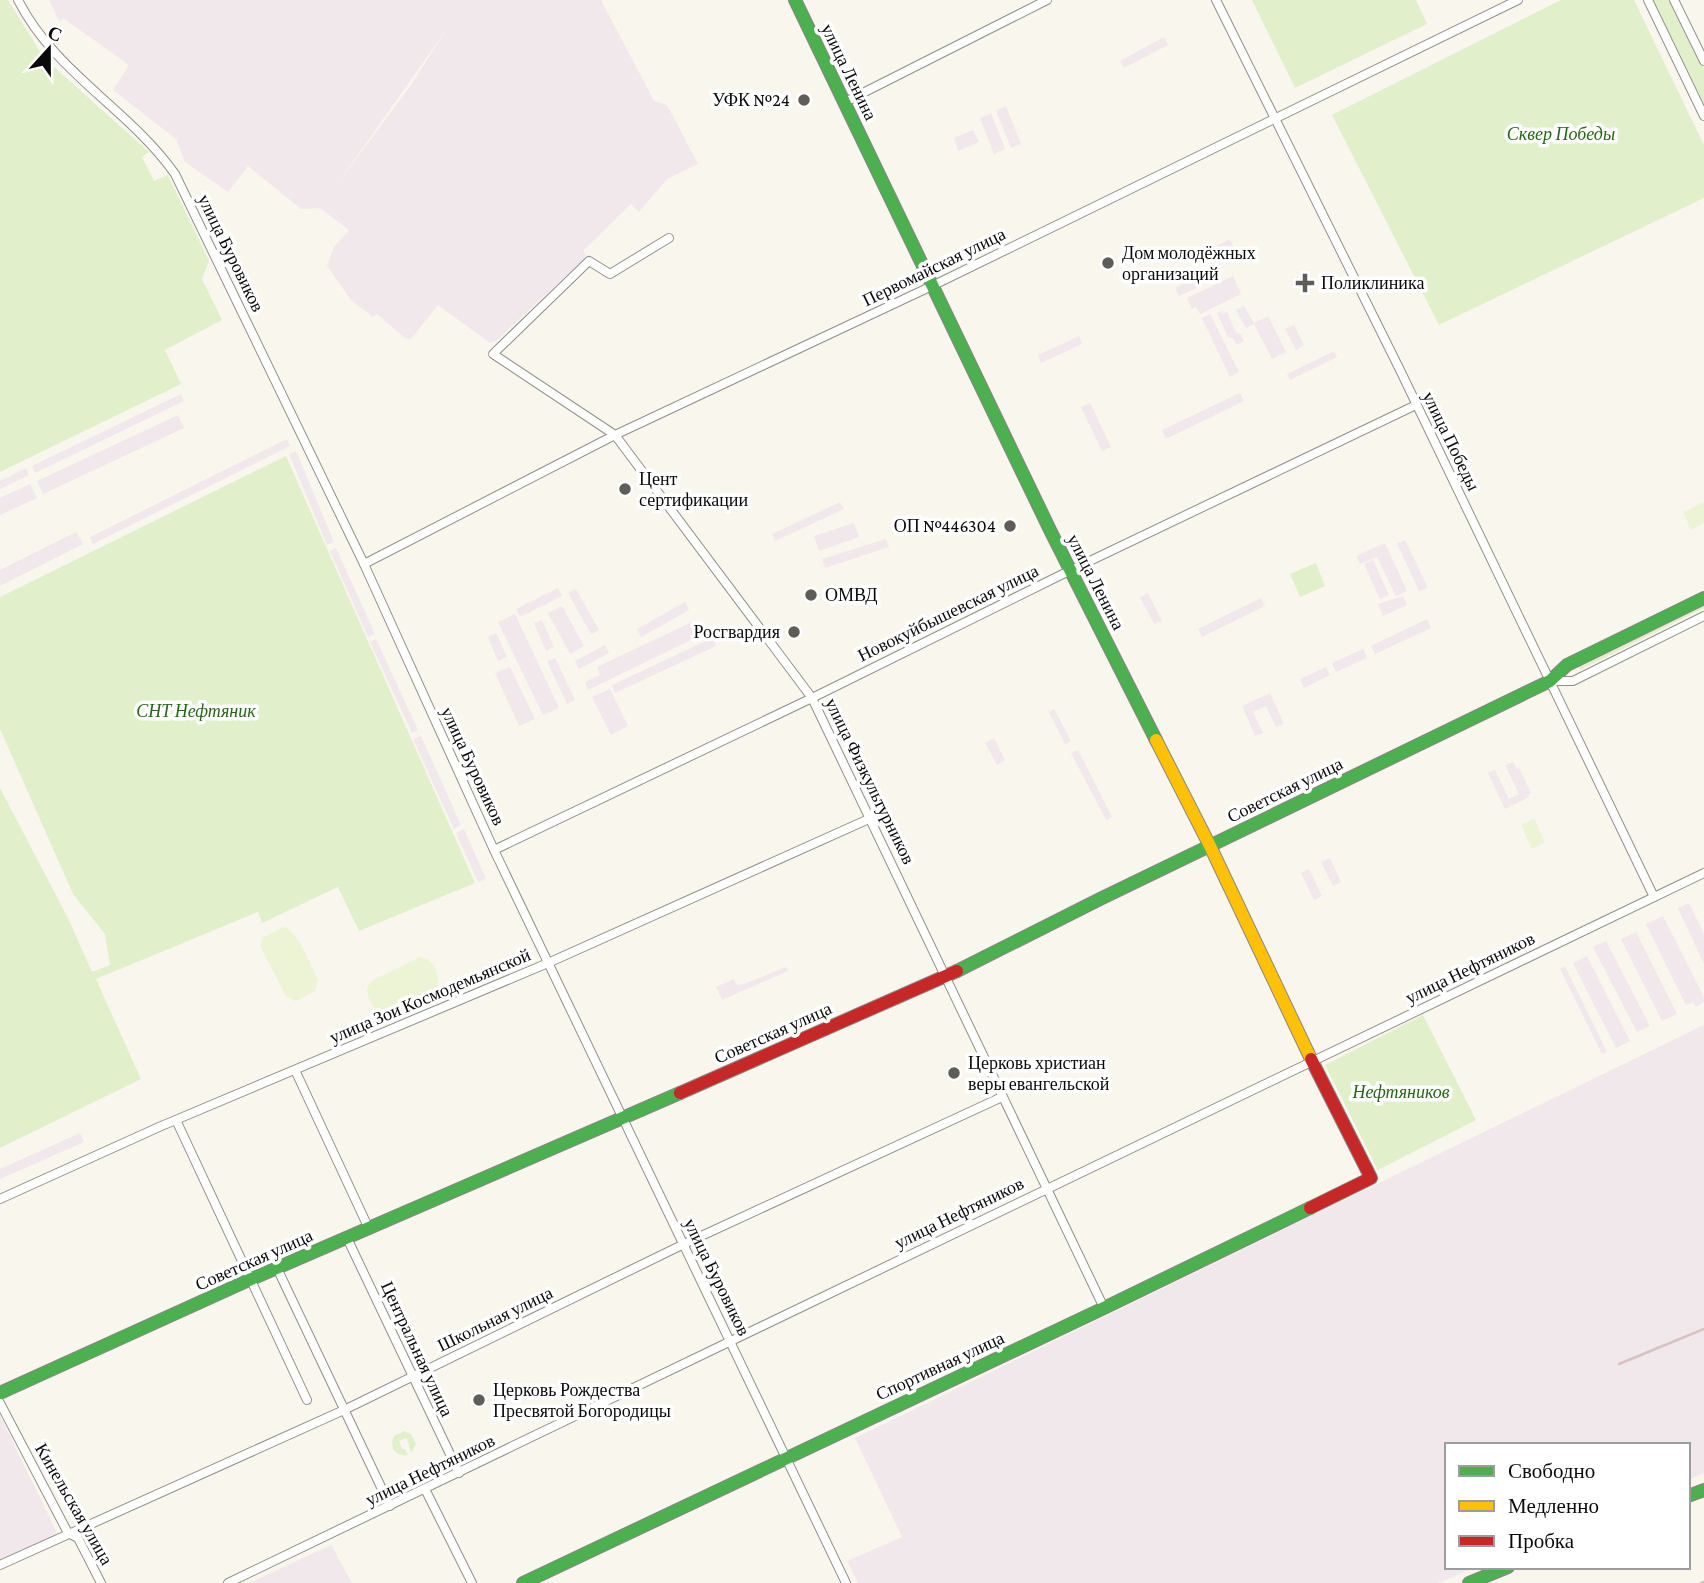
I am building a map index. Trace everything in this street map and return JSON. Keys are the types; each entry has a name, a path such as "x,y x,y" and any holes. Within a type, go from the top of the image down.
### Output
{"street":[{"name":"улица Буровиков","path":"19,0 32,26 50,50 146,139 175,174 364,564 494,850 846,1583"},
{"path":"845,102 1047,0"},
{"name":"улица Победы","path":"1216,0 1654,897"},
{"name":"Первомайская улица","path":"364,564 615,435 934,285 1518,0"},
{"path":"1648,0 1704,116"},
{"path":"1674,0 1704,61"},
{"name":"улица Ленина","path":"798,1 1071,570 1210,846 1312,1062 1371,1178"},
{"name":"улица Физкультурников","path":"669,238 610,274 589,261 492,354 615,435 812,698 1104,1308"},
{"name":"Новокуйбышевская улица","path":"494,850 1416,405"},
{"name":"Советская улица","path":"0,1393 249,1280 946,977 1550,681 1567,666 1704,598"},
{"name":"Советская улица","path":"1550,681 1573,681 1704,616"},
{"name":"улица Зои Космодемьянской","path":"0,1199 176,1120 548,963 871,818"},
{"name":"улица Нефтяников","path":"228,1583 1704,873"},
{"path":"295,1070 369,1228"},
{"name":"Школьная улица","path":"0,1564 344,1410 684,1244 1002,1097"},
{"path":"176,1120 307,1401"},
{"name":"Спортивная улица","path":"523,1583 1104,1308 1371,1178"},
{"name":"Центральная улица","path":"347,1238 459,1473"},
{"path":"277,1268 390,1506"},
{"name":"Кинельская улица","path":"0,1403 68,1533 78,1538 101,1583"},
{"path":"425,1489 472,1583"},
{"path":"1469,1583 1503,1569"}],"shaded area":[{"path":"49,0 601,0 654,101 667,105 698,164 667,179 639,212 631,204 583,251 587,256 497,340 490,343 438,305 411,339 405,338 377,314 373,317 351,300 327,266 334,247 349,230 320,208 301,209 248,166 228,192 185,162 176,139 113,90 129,65 63,18 60,22","holes":["448,27 411,85 336,186"]},
{"path":"1164,37 1168,45 1124,68 1120,61"},
{"path":"1006,106 1021,144 1011,148 996,111"},
{"path":"991,113 1005,149 994,154 980,118"},
{"path":"973,130 979,142 958,151 954,138"},
{"path":"1230,239 1234,248 1199,265 1195,257"},
{"path":"1216,269 1220,277 1179,296 1175,288"},
{"path":"1233,276 1241,294 1200,314 1196,307 1192,309 1187,298"},
{"path":"1244,306 1254,323 1268,316 1286,352 1272,359 1254,324 1246,328 1236,310"},
{"path":"1221,311 1222,314 1227,312 1236,333 1241,334 1244,341 1236,345 1234,339 1228,337 1217,313"},
{"path":"1210,314 1239,372 1230,377 1202,318"},
{"path":"1294,325 1304,345 1296,350 1285,329"},
{"path":"1079,336 1082,344 1041,363 1038,355"},
{"path":"1334,351 1337,357 1290,380 1287,374"},
{"path":"1240,393 1244,401 1166,439 1162,430"},
{"path":"181,394 184,401 35,473 32,466"},
{"path":"1090,403 1111,447 1102,451 1081,407"},
{"path":"178,415 184,428 43,494 37,481"},
{"path":"287,439 290,446 93,544 90,537"},
{"path":"296,451 334,542 327,545 289,454"},
{"path":"26,468 29,475 0,489 0,481"},
{"path":"30,484 37,498 0,515 0,498"},
{"path":"840,502 844,509 775,541 772,534"},
{"path":"854,523 859,537 819,551 814,536"},
{"path":"76,532 83,544 0,586 0,570"},
{"path":"886,539 889,547 825,568 822,559"},
{"path":"1405,540 1428,588 1419,591 1397,543"},
{"path":"1385,543 1407,591 1396,596 1377,557 1360,564 1356,556"},
{"path":"336,548 375,634 368,637 330,551"},
{"path":"1373,560 1389,595 1380,599 1364,564"},
{"path":"558,588 562,596 520,617 516,609"},
{"path":"576,589 599,630 591,634 568,593"},
{"path":"1148,593 1162,621 1154,624 1140,597"},
{"path":"1403,596 1407,605 1383,616 1378,604"},
{"path":"1261,598 1265,606 1202,637 1198,629"},
{"path":"685,602 689,610 641,637 637,629"},
{"path":"562,606 584,646 570,654 548,613"},
{"path":"515,614 559,708 543,715 498,622"},
{"path":"1427,619 1431,628 1375,654 1371,646"},
{"path":"542,620 554,647 546,651 534,623"},
{"path":"692,622 699,636 588,690 585,682 600,675 597,667"},
{"path":"496,633 507,657 498,661 488,637"},
{"path":"712,638 716,646 615,693 612,685"},
{"path":"376,639 418,730 412,733 370,642"},
{"path":"605,645 609,653 579,669 575,661"},
{"path":"1363,649 1367,658 1336,672 1332,663"},
{"path":"555,658 575,700 567,704 547,661"},
{"path":"510,667 535,719 519,726 495,673"},
{"path":"1326,667 1330,675 1304,688 1300,679"},
{"path":"610,689 628,726 611,735 592,697"},
{"path":"1270,693 1284,724 1276,727 1266,706 1253,712 1263,733 1255,736 1242,706"},
{"path":"1054,709 1071,741 1065,744 1049,712"},
{"path":"421,736 461,825 454,829 413,739"},
{"path":"994,738 1005,760 997,765 985,743"},
{"path":"1078,750 1112,817 1106,820 1071,753"},
{"path":"1513,762 1517,769 1519,768 1531,793 1529,797 1505,809 1488,773 1495,770 1509,799 1519,794 1505,765"},
{"path":"464,829 486,879 478,882 456,833"},
{"path":"1330,858 1341,882 1333,886 1321,862"},
{"path":"1309,869 1322,896 1314,900 1301,873"},
{"path":"1689,903 1704,934 1704,964 1678,908"},
{"path":"1663,916 1704,997 1704,1002 1696,1007 1693,1002 1686,1005 1646,924"},
{"path":"1636,932 1677,1014 1662,1021 1621,939"},
{"path":"1606,941 1650,1026 1637,1032 1593,947"},
{"path":"1587,956 1630,1041 1616,1048 1573,963"},
{"path":"1565,966 1607,1052 1602,1054 1560,969"},
{"path":"786,967 788,971 722,1000 716,987 734,979 737,985 744,984"},
{"path":"1704,1025 1704,1473 1690,1479 1690,1443 1445,1443 1445,1569 1471,1569 1438,1583 858,1583 847,1561 902,1537 855,1438"},
{"path":"80,1133 84,1142 0,1179 0,1169"},
{"path":"0,1416 58,1535 0,1561"},
{"path":"331,1545 352,1583 249,1583"}],"green space":[{"path":"0,0 8,0 44,58 149,152 142,157 154,181 168,175 209,261 202,279 222,320 165,350 181,384 0,472"},
{"path":"1252,0 1416,0 1427,24 1295,88"},
{"name":"Сквер Победы","path":"1561,0 1634,0 1704,145 1704,198 1439,325 1332,115"},
{"path":"1652,0 1670,0 1704,69 1704,107"},
{"name":"СНТ Нефтяник","path":"286,456 475,883 359,931 338,887 262,923 258,912 96,979 141,1079 0,1148 0,788 68,918 92,972 110,965 105,934 73,894 0,729 0,597"},
{"path":"1704,502 1704,523 1691,530 1683,512"},
{"path":"1316,563 1325,586 1300,597 1290,574"},
{"path":"1704,605 1704,608 1580,670 1579,667"},
{"path":"1534,818 1545,842 1532,849 1521,825"},
{"path":"284,927 299,942 318,980 315,991 295,1001 286,996 260,946 263,937"},
{"path":"420,957 429,961 436,969 436,989 389,1013 375,1009 368,994 368,987 373,980"},
{"name":"Нефтяников","path":"1423,1015 1476,1120 1378,1170 1325,1065"},
{"path":"404,1431 411,1434 416,1444 411,1453 407,1438 399,1441 408,1455 397,1453 393,1447 394,1436"}],"railway":[{"path":"1619,1364 1704,1329"}],"traffic: fast":[{"path":"795,0 1050,530 1156,740"},
{"path":"957,971 1550,681 1567,665 1704,598"},
{"path":"0,1393 249,1280 680,1093"},
{"path":"523,1583 1310,1208"},
{"path":"1690,1495 1704,1490"},
{"path":"1469,1583 1503,1569"}],"traffic: slow":[{"path":"1156,740 1210,846 1311,1059"}],"traffic: jam":[{"path":"680,1093 957,971"},
{"path":"1310,1208 1371,1178 1311,1059"}],"place":[{"name":"УФК №24","path":"804,100"},
{"name":"Дом молодёжных организаций","path":"1108,263"},
{"name":"Поликлиника","path":"1305,283"},
{"name":"Цент сертификации","path":"625,489"},
{"name":"ОП №446304","path":"1010,526"},
{"name":"ОМВД","path":"811,595"},
{"name":"Росгвардия","path":"794,632"},
{"name":"Церковь христиан веры евангельской","path":"954,1073"},
{"name":"Церковь Рождества Пресвятой Богородицы","path":"479,1400"}]}
